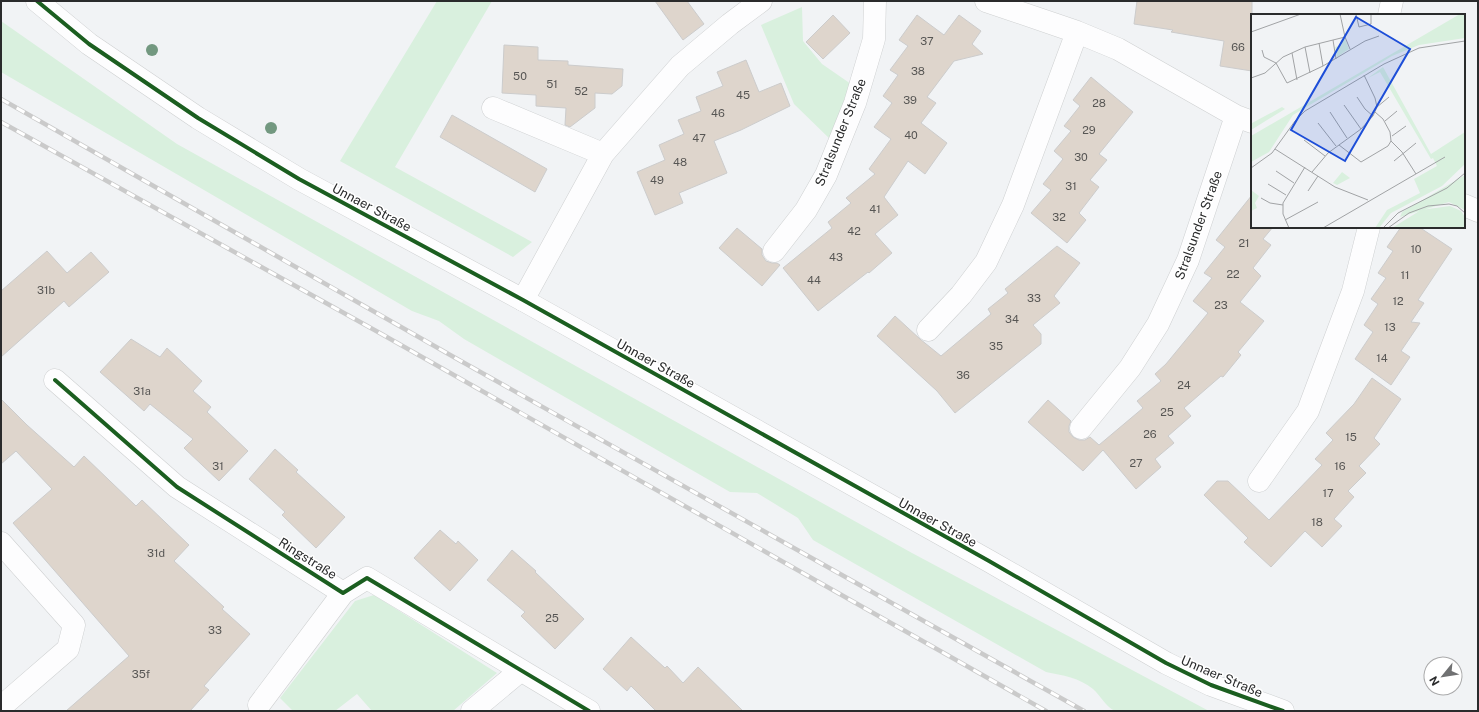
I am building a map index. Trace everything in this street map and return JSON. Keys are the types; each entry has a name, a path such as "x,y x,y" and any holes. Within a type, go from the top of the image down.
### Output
{"street":[{"name":"Unnaer Straße","path":"37,1 89,44 198,118 299,179 523,300 1166,663 1211,685 1283,711"},
{"path":"523,300 603,154 680,66 730,24 761,1"},
{"name":"Stralsunder Straße","path":"774,251 806,210 826,175 855,104 874,39 875,1"},
{"name":"Stralsunder Straße","path":"986,1 1077,32 1118,49 1244,119 1188,260 1158,324 1130,368 1081,428"},
{"path":"1389,14 1392,1"},
{"path":"928,330 961,295 986,262 1014,205 1077,32"},
{"path":"493,108 603,154"},
{"path":"1465,205 1478,211"},
{"path":"1258,481 1308,411 1353,291 1369,228"},
{"name":"Ringstraße","path":"55,380 177,487 343,593"},
{"path":"1,543 74,625 68,648 1,707"},
{"name":"Ringstraße","path":"259,709 343,593 367,578 589,711"},
{"path":"472,711 520,671"}],"green space":[{"path":"437,1 492,1 395,167 532,242 513,257 340,161"},
{"path":"802,7 803,41 822,64 851,84 832,141 794,104 761,25"},
{"path":"1,21 177,144 912,553 1209,711 1115,711 1108,706 1088,685 1071,678 1046,672 813,540 798,518 757,493 730,492 464,339 439,321 412,311 1,72"},
{"path":"374,595 497,673 453,711 372,711 357,694 335,711 293,711 280,698 355,601"}],"building":[{"path":"655,1 687,1 704,24 683,40"},
{"path":"1137,1 1252,1 1251,71 1220,66 1224,41 1171,32 1173,30 1134,24"},
{"path":"833,15 850,33 823,59 806,42"},
{"path":"917,15 944,35 959,15 981,31 972,44 983,54 954,61 927,97 936,103 921,123 947,143 925,174 908,161 884,197 898,215 875,234 892,253 869,273 868,272 818,311 783,268 832,228 828,222 851,203 846,198 875,174 869,169 891,139 874,127 892,103 883,96 898,75 890,70 908,46 899,40"},
{"path":"504,45 538,47 538,60 568,61 568,65 623,69 622,86 612,94 595,93 595,108 570,127 565,125 566,108 536,106 536,95 502,93"},
{"path":"746,60 759,92 781,83 790,106 741,130 714,141 727,173 679,193 683,203 655,215 637,172 665,160 659,145 684,134 678,120 701,111 696,97 723,86 717,72"},
{"path":"1091,77 1133,112 1099,154 1107,160 1090,180 1099,187 1079,213 1086,220 1067,243 1031,213 1051,190 1043,184 1063,159 1054,151 1071,131 1064,126 1080,106 1073,100"},
{"path":"452,115 547,169 535,192 440,137"},
{"path":"1251,196 1251,228 1272,228 1263,239 1271,245 1253,268 1261,276 1240,302 1264,321 1238,352 1241,355 1223,377 1221,376 1184,408 1191,416 1168,436 1174,443 1155,459 1161,467 1136,489 1103,450 1083,471 1028,422 1048,400 1071,421 1069,432 1073,437 1079,440 1085,440 1090,437 1099,445 1143,408 1137,401 1161,381 1155,374 1166,364 1208,313 1193,301 1212,278 1204,273 1225,247 1216,240"},
{"path":"737,228 762,249 762,255 766,261 780,265 762,286 719,248"},
{"path":"1400,228 1420,228 1452,249 1418,300 1424,303 1411,322 1420,323 1401,351 1410,357 1391,385 1355,359 1373,332 1364,325 1378,304 1371,299 1386,278 1378,273 1393,251 1387,247"},
{"path":"1057,246 1080,263 1054,296 1060,303 1033,325 1041,334 1041,344 955,413 937,391 877,336 895,316 941,356 991,314 988,309 1008,293 1005,289"},
{"path":"47,251 67,273 91,252 109,272 69,307 64,301 1,357 1,291"},
{"path":"131,339 160,357 167,348 202,381 193,391 211,407 207,412 248,451 219,481 184,448 193,439 150,404 144,411 100,372"},
{"path":"1372,378 1401,399 1374,438 1380,444 1359,466 1366,473 1348,491 1354,497 1334,519 1342,526 1322,547 1305,531 1271,567 1244,542 1248,538 1204,495 1217,481 1228,481 1269,520 1322,465 1315,459 1333,440 1326,433 1354,404"},
{"path":"1,399 27,425 74,467 84,456 136,506 142,500 189,545 174,561 224,607 222,609 250,634 204,686 209,690 190,711 66,711 129,656 13,523 52,489 16,451 1,464"},
{"path":"275,449 298,470 296,472 345,517 316,548 282,515 285,512 249,479"},
{"path":"440,530 456,544 458,541 478,560 450,591 414,558"},
{"path":"512,550 536,571 535,572 584,619 555,649 521,616 525,612 487,580"},
{"path":"631,637 665,668 667,666 683,683 698,667 743,711 656,711 631,686 627,691 603,669"}],"railway":[{"path":"1,99 459,360 1084,711"},
{"path":"1,122 378,332 1046,711"}],"cycle path":[{"path":"37,1 89,44 198,118 299,179 523,300 989,561 1166,663 1211,685 1283,711"},
{"path":"55,380 177,487 343,593 367,578 589,711"}]}
